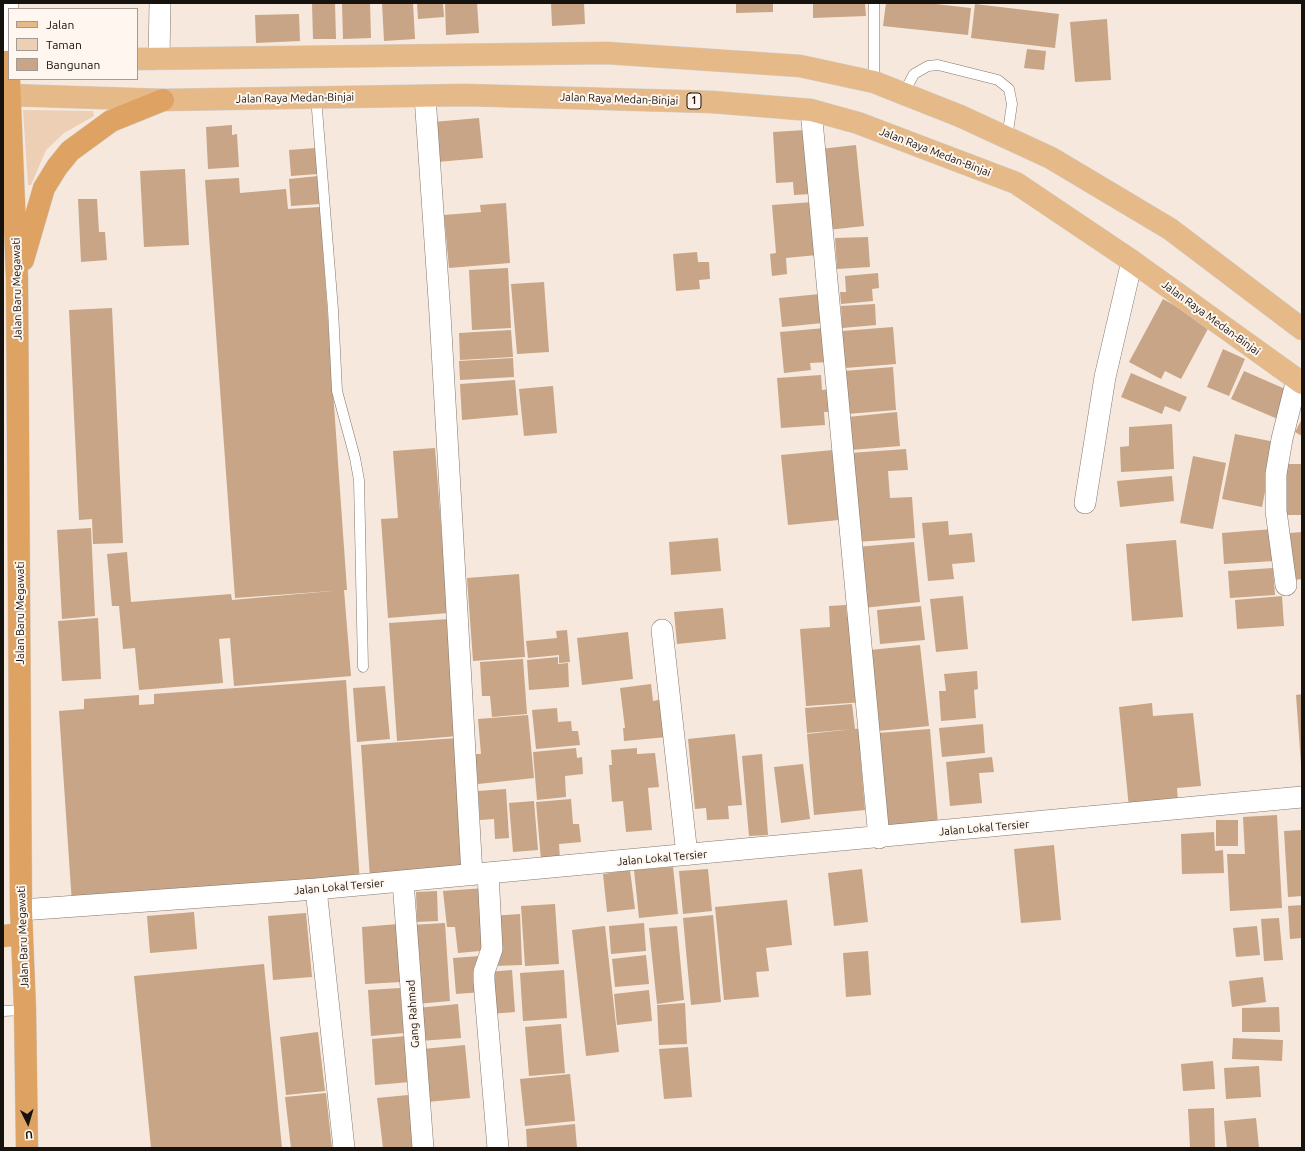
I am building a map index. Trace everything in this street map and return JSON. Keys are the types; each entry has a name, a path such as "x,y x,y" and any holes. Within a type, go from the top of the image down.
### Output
{"highway":[{"name":"Jalan Baru Megawati","path":"7,76 17,278 21,910 13,935 25,1010 27,1148"},
{"path":"17,278 44,188 56,167 70,151 111,121 162,100"}],"main road":[{"path":"138,59 607,53 800,66 874,82 1052,158 1170,229 1302,329"},
{"name":"Jalan Raya Medan-Binjai","path":"33,80 162,100 466,95 712,102 811,110 858,123 1016,183 1132,261 1299,381"}],"street":[{"path":"7,3 7,76"},
{"path":"158,59 160,3"},
{"path":"425,96 480,874 492,949 484,972 484,981 498,1148"},
{"path":"811,110 879,838"},
{"path":"1085,503 1105,377 1132,261"},
{"path":"1286,585 1276,511 1276,474 1282,439 1299,381"},
{"path":"662,630 687,855"},
{"name":"Jalan Lokal Tersier","path":"21,910 316,889 879,838 1302,797"},
{"name":"Gang Rahmad","path":"403,881 423,1148"},
{"path":"316,889 344,1148"}],"lane":[{"path":"874,3 874,82"},
{"path":"903,94 914,74 928,66 938,65 998,80 1009,89 1012,104 1008,138"},
{"path":"316,97 333,310 337,391 355,458 359,480 363,667"},
{"path":"3,1011 25,1010"}],"green space":[{"path":"23,110 93,111 94,116 64,133 46,150 31,185 28,185"}],"building":[{"path":"312,3 335,3 336,39 313,39"},
{"path":"342,3 370,3 371,38 343,39"},
{"path":"382,3 413,3 415,39 384,41"},
{"path":"417,3 443,3 444,17 418,19"},
{"path":"445,3 477,3 479,33 446,35"},
{"path":"551,3 584,3 585,24 552,26"},
{"path":"736,3 773,3 773,12 736,13"},
{"path":"813,3 865,3 866,16 813,18"},
{"path":"886,3 927,3 971,8 968,35 883,26"},
{"path":"975,4 1059,14 1055,48 971,38"},
{"path":"299,14 300,41 256,43 255,15"},
{"path":"1107,19 1111,80 1075,82 1070,22"},
{"path":"1027,49 1046,51 1044,70 1024,68"},
{"path":"479,118 483,158 437,162 433,122"},
{"path":"232,125 232,135 237,134 239,167 208,169 206,127"},
{"path":"805,130 811,194 794,195 793,182 776,183 773,132"},
{"path":"856,145 864,226 828,230 820,149"},
{"path":"315,148 318,174 291,176 289,150"},
{"path":"185,169 189,245 144,247 140,171"},
{"path":"318,176 320,204 291,206 289,179"},
{"path":"239,178 240,193 286,189 288,209 320,207 347,590 344,590 351,676 234,686 230,638 219,639 223,683 139,690 135,648 123,649 119,606 112,606 107,554 127,552 131,602 231,594 232,600 332,591 235,598 205,180"},
{"path":"78,199 97,199 99,232 105,232 107,260 81,262"},
{"path":"813,202 817,255 786,258 787,274 772,276 770,254 776,253 772,205"},
{"path":"506,203 510,263 449,268 444,215 481,212 480,205"},
{"path":"868,237 870,267 837,269 835,238"},
{"path":"697,252 698,262 709,262 710,279 699,280 700,289 676,291 673,254"},
{"path":"508,268 511,328 472,330 469,270"},
{"path":"878,273 879,288 872,289 873,301 841,304 840,292 846,292 845,276"},
{"path":"544,282 549,352 517,354 511,284"},
{"path":"820,294 823,323 782,327 779,298"},
{"path":"1163,299 1210,325 1181,379 1165,371 1161,379 1129,362"},
{"path":"875,304 876,325 842,328 841,306"},
{"path":"112,308 123,543 93,544 92,519 79,520 69,310"},
{"path":"893,327 896,364 845,368 842,331"},
{"path":"825,328 828,362 810,363 811,370 784,373 780,332"},
{"path":"511,330 513,357 460,360 459,333"},
{"path":"1223,349 1245,359 1229,396 1207,387"},
{"path":"513,358 514,377 460,380 459,361"},
{"path":"893,367 896,410 847,414 844,371"},
{"path":"1244,371 1292,392 1280,420 1231,399"},
{"path":"1131,373 1187,397 1180,412 1165,406 1162,414 1121,397"},
{"path":"821,375 822,390 829,389 831,412 824,412 825,425 781,428 777,378"},
{"path":"515,380 518,415 462,420 460,384"},
{"path":"553,386 557,433 524,436 519,389"},
{"path":"897,412 900,446 851,450 848,417"},
{"path":"1302,419 1302,436 1295,432"},
{"path":"1172,424 1174,469 1121,472 1120,447 1129,446 1129,427"},
{"path":"1235,434 1275,442 1262,507 1222,499"},
{"path":"435,448 448,613 388,618 381,519 398,518 393,451"},
{"path":"906,449 908,470 888,471 890,498 912,497 915,538 856,542 850,453"},
{"path":"833,450 839,520 788,525 781,455"},
{"path":"1193,456 1226,463 1213,529 1180,523"},
{"path":"1286,464 1302,464 1302,515 1286,515"},
{"path":"1172,476 1174,501 1120,507 1117,481"},
{"path":"948,521 949,535 972,533 975,562 952,564 954,579 928,581 922,523"},
{"path":"91,528 95,616 62,619 57,530"},
{"path":"1273,529 1275,561 1224,564 1222,533"},
{"path":"1302,532 1302,579 1294,580 1290,533"},
{"path":"718,538 721,571 671,575 669,542"},
{"path":"1176,540 1183,617 1132,621 1126,544"},
{"path":"914,542 920,602 863,608 857,547"},
{"path":"1273,568 1275,595 1230,598 1228,571"},
{"path":"519,574 525,657 473,661 467,578"},
{"path":"963,596 968,649 936,652 930,599"},
{"path":"1282,596 1284,626 1237,629 1235,600"},
{"path":"846,605 847,617 851,617 864,702 806,706 800,629 830,627 829,606"},
{"path":"921,606 925,640 880,644 877,610"},
{"path":"723,608 726,639 677,644 674,612"},
{"path":"98,618 101,679 62,681 58,621"},
{"path":"449,619 458,736 397,741 389,623"},
{"path":"567,630 570,662 559,663 559,655 528,658 526,641 557,638 556,631"},
{"path":"628,632 633,679 582,685 577,638"},
{"path":"920,645 929,726 878,731 870,650"},
{"path":"558,657 558,664 568,663 569,687 529,690 527,660"},
{"path":"523,659 527,714 492,717 490,696 482,696 480,662"},
{"path":"977,671 978,689 974,690 976,718 941,721 939,691 946,691 944,674"},
{"path":"346,680 360,883 72,904 59,711 84,709 84,699 139,695 139,705 154,704 154,694"},
{"path":"651,684 653,701 663,699 667,737 624,741 623,728 625,728 620,688"},
{"path":"385,686 390,739 357,742 353,688"},
{"path":"1302,694 1302,764 1301,764 1296,695"},
{"path":"1152,703 1153,716 1193,713 1201,786 1177,788 1178,803 1129,808 1119,707"},
{"path":"852,704 855,729 807,733 805,708"},
{"path":"557,708 558,722 571,721 572,731 578,731 580,745 536,749 532,710"},
{"path":"528,715 534,778 478,784 475,754 481,754 478,719"},
{"path":"983,724 985,753 942,757 939,728"},
{"path":"864,728 867,750 860,751 865,810 814,815 807,734"},
{"path":"930,729 938,824 887,829 878,733"},
{"path":"735,734 742,805 728,806 729,819 707,820 706,808 695,809 688,739"},
{"path":"457,738 467,871 370,878 361,745"},
{"path":"576,748 577,758 582,757 583,774 565,776 566,797 537,800 533,752"},
{"path":"637,748 637,754 655,753 659,787 648,788 652,830 626,832 623,801 612,802 609,765 612,765 611,750"},
{"path":"762,754 768,835 749,836 742,756"},
{"path":"992,757 994,772 979,773 982,803 950,806 946,762"},
{"path":"803,764 810,819 781,823 774,767"},
{"path":"506,789 509,838 495,839 494,819 480,820 478,791"},
{"path":"571,799 573,824 579,824 581,842 559,844 560,859 541,860 536,802"},
{"path":"534,801 538,850 513,852 509,803"},
{"path":"1277,815 1282,908 1230,911 1227,854 1245,854 1243,817"},
{"path":"1216,820 1238,820 1238,846 1216,846"},
{"path":"1302,830 1302,896 1288,897 1284,831"},
{"path":"1214,832 1215,851 1223,850 1224,873 1182,874 1181,834"},
{"path":"1054,845 1061,920 1021,923 1014,849"},
{"path":"673,867 678,914 639,918 634,870"},
{"path":"708,869 712,911 683,914 679,871"},
{"path":"862,869 868,922 834,926 828,873"},
{"path":"630,870 635,909 607,912 603,874"},
{"path":"485,888 491,950 458,953 455,927 447,927 443,891"},
{"path":"437,891 438,921 417,922 416,892"},
{"path":"787,900 792,945 766,948 769,971 756,972 759,997 724,1000 715,907"},
{"path":"555,904 559,964 525,966 521,906"},
{"path":"1302,905 1302,938 1290,939 1288,906"},
{"path":"194,912 197,949 150,953 147,916"},
{"path":"306,913 312,977 273,980 268,916"},
{"path":"520,914 522,965 494,966 491,916"},
{"path":"713,915 721,1002 691,1005 683,918"},
{"path":"1279,918 1283,960 1264,961 1261,919"},
{"path":"445,923 450,1001 416,1004 410,925"},
{"path":"644,923 646,951 611,954 609,926"},
{"path":"398,924 402,982 365,984 362,927"},
{"path":"605,926 619,1052 586,1056 572,930"},
{"path":"677,926 684,1000 657,1004 649,928"},
{"path":"1257,926 1260,955 1236,957 1233,928"},
{"path":"868,951 871,995 846,997 843,953"},
{"path":"646,955 649,984 615,987 612,959"},
{"path":"480,956 482,992 456,994 453,958"},
{"path":"264,964 282,1148 151,1148 134,976"},
{"path":"512,970 515,1012 490,1014 487,972"},
{"path":"564,970 567,1018 523,1021 520,973"},
{"path":"1263,977 1266,1002 1232,1007 1229,981"},
{"path":"400,988 404,1033 371,1036 368,990"},
{"path":"649,990 652,1021 617,1025 614,994"},
{"path":"685,1003 687,1044 659,1045 657,1005"},
{"path":"458,1004 461,1038 420,1041 417,1008"},
{"path":"1279,1007 1280,1032 1242,1032 1242,1008"},
{"path":"561,1024 565,1073 529,1076 525,1027"},
{"path":"318,1032 325,1091 286,1095 280,1037"},
{"path":"407,1036 410,1082 375,1085 372,1039"},
{"path":"1233,1038 1283,1040 1282,1061 1232,1059"},
{"path":"465,1045 470,1098 427,1102 423,1049"},
{"path":"688,1047 692,1097 664,1099 659,1049"},
{"path":"1213,1061 1215,1089 1183,1091 1181,1064"},
{"path":"1259,1066 1261,1097 1226,1099 1224,1068"},
{"path":"570,1074 575,1121 525,1126 520,1079"},
{"path":"326,1093 332,1148 291,1148 285,1097"},
{"path":"408,1095 414,1148 383,1148 377,1098"},
{"path":"1214,1108 1215,1148 1190,1148 1188,1109"},
{"path":"1256,1118 1259,1148 1227,1148 1224,1121"},
{"path":"575,1124 577,1148 527,1148 526,1129"}]}
